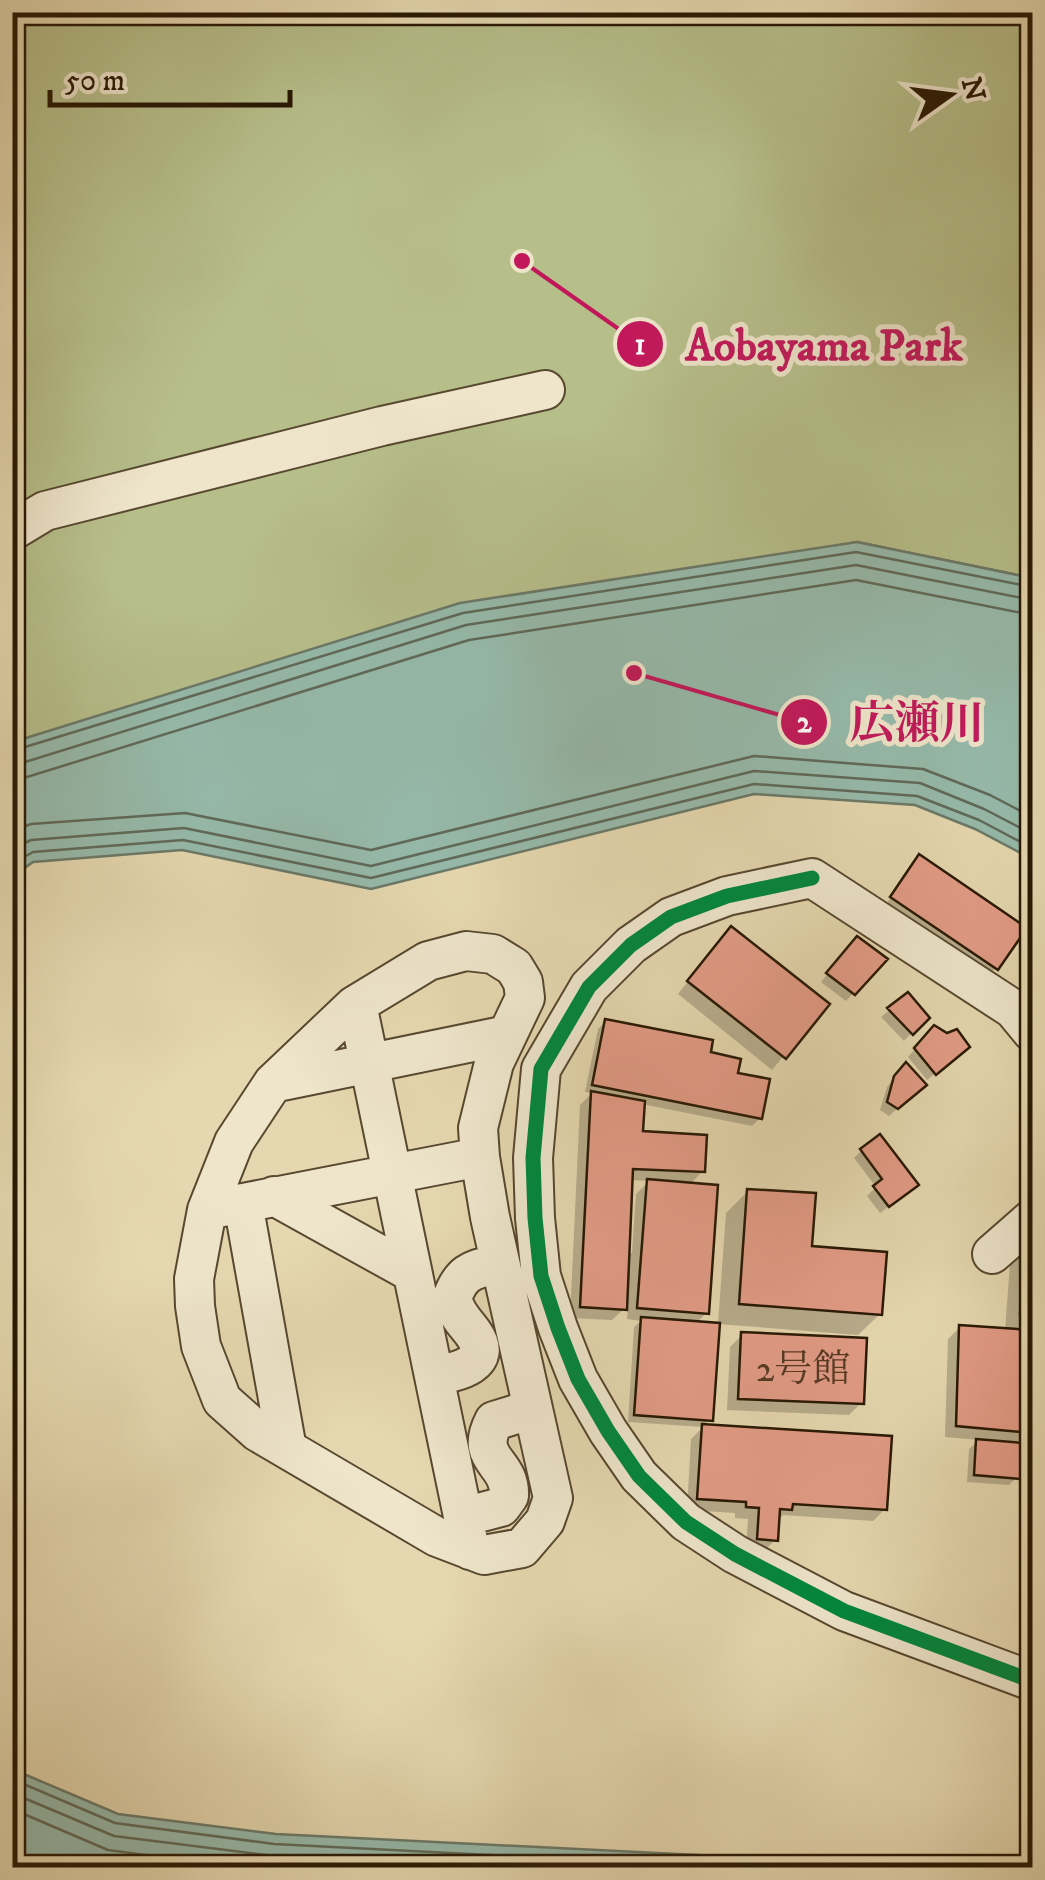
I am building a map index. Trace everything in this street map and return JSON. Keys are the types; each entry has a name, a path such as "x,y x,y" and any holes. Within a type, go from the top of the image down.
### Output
{"street":[{"path":"12,531 45,511 382,426 546,390"},
{"path":"1032,1032 1013,1009 812,878 727,896 671,917 632,944 589,987 541,1069 533,1158 534,1218 541,1276 558,1328 578,1378 638,1476 686,1522 735,1554 844,1611 1032,1681"},
{"path":"287,1449 241,1203 234,1142 273,1082 357,1004 428,961 466,951 493,954 514,966 523,982 525,998 494,1063 478,1128 480,1156 553,1498 534,1537 522,1548 484,1555 467,1533 357,1004"},
{"path":"273,1082 369,1063 436,1064 508,1034"},
{"path":"480,1156 241,1203 194,1279 201,1346 222,1400 258,1432 437,1537 467,1533 502,1507 509,1496 507,1478 490,1456 487,1434 494,1421 533,1409"},
{"path":"241,1203 359,1228 411,1272"},
{"path":"992,1254 1032,1219"},
{"path":"434,1376 472,1365 479,1354 477,1338 461,1320 452,1298 458,1282 470,1271 500,1263"}],"green space":[{"path":"13,13 1032,13 1032,578 857,542 13,742"}],"water":[{"path":"857,542 1032,578 1032,859 975,829 915,805 754,794 371,889 182,850 33,862 13,876 13,742 460,603"},
{"path":"12,1769 118,1814 276,1834 738,1857 829,1867 13,1867"}],"building":[{"path":"919,854 1027,928 998,970 890,897"},
{"path":"731,926 830,1004 786,1059 687,981"},
{"path":"857,936 888,959 855,995 826,973"},
{"path":"908,992 930,1018 913,1035 887,1008"},
{"path":"605,1019 713,1040 711,1052 741,1059 738,1073 770,1079 762,1119 592,1085"},
{"path":"934,1025 947,1033 957,1029 970,1047 936,1075 914,1048"},
{"path":"906,1062 927,1085 898,1109 887,1102 894,1076"},
{"path":"591,1091 645,1101 643,1131 707,1135 705,1172 633,1169 627,1310 580,1307"},
{"path":"880,1134 919,1185 889,1207 873,1186 882,1179 860,1149"},
{"path":"647,1179 718,1185 709,1314 637,1308"},
{"path":"747,1189 816,1193 812,1246 887,1252 882,1315 739,1304"},
{"path":"1025,1246 1032,1246 1032,1315 1020,1314"},
{"path":"641,1317 720,1323 713,1421 634,1415"},
{"path":"959,1325 1032,1330 1032,1433 956,1426"},
{"path":"741,1332 867,1338 864,1404 738,1399"},
{"path":"702,1424 892,1436 887,1510 793,1504 792,1510 780,1509 778,1541 757,1539 759,1508 746,1507 746,1502 697,1499"},
{"path":"976,1439 1023,1443 1020,1479 974,1475"}],"cycle path":[{"path":"812,878 727,896 671,917 631,945 589,987 541,1069 533,1158 541,1276 578,1379 608,1431 639,1476 686,1522 735,1554 844,1611 1032,1681"}],"place":[{"name":"Aobayama Park","path":"522,261"},
{"name":"広瀬川","path":"634,673"}]}
